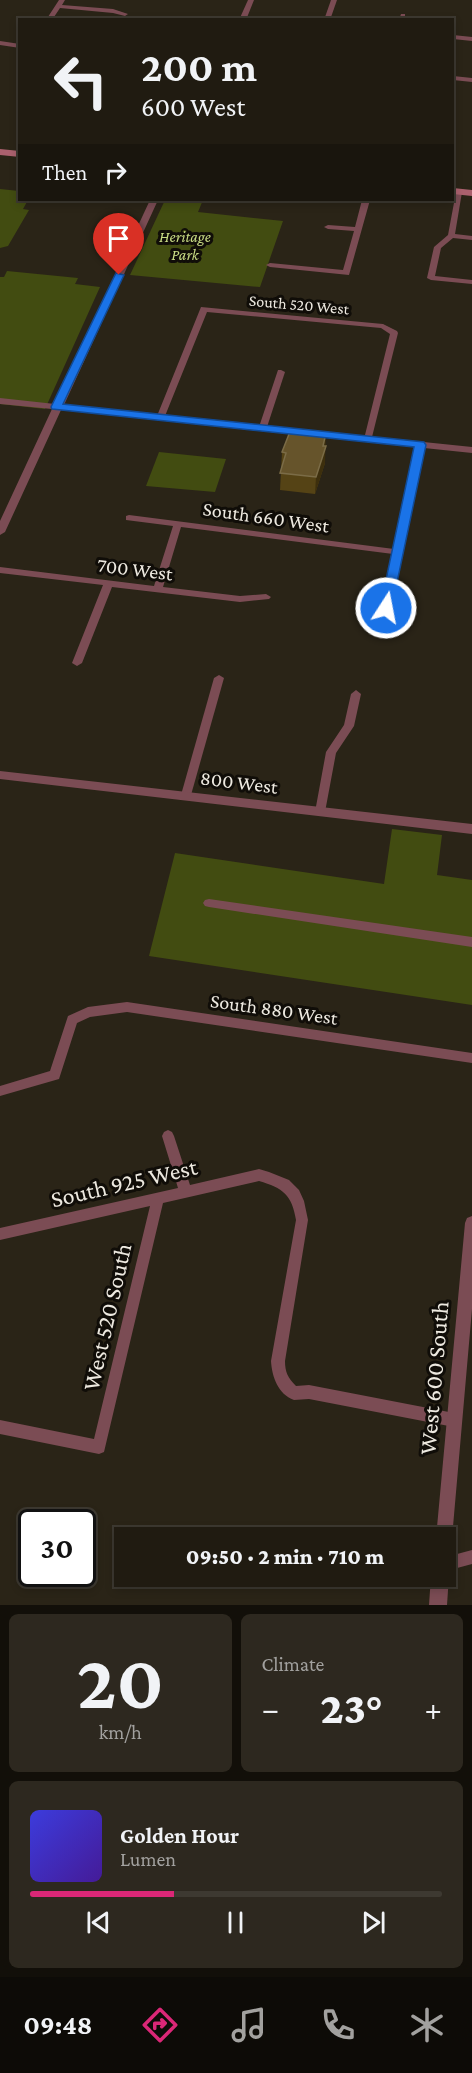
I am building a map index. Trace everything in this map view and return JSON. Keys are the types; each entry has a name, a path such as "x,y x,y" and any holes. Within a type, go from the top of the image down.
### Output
{"main road":[{"path":"0,152 18,154"},
{"path":"456,192 472,192"}],"street":[{"path":"243,18 251,0"},
{"path":"328,18 334,0"},
{"path":"50,18 60,3 113,10 125,14"},
{"path":"454,37 472,39"},
{"path":"0,43 18,46"},
{"path":"454,78 472,80"},
{"path":"456,192 451,236 438,247 431,278 472,282"},
{"path":"0,532 154,201"},
{"path":"270,265 345,273 366,201"},
{"path":"328,227 357,229"},
{"path":"451,236 472,238"},
{"name":"South 520 West","path":"161,416 204,309 383,326 394,333 368,439"},
{"path":"263,427 281,372"},
{"path":"0,401 472,450"},
{"path":"386,608 420,445"},
{"name":"South 660 West","path":"129,518 398,552"},
{"path":"158,589 178,523"},
{"name":"700 West","path":"0,570 240,599 266,597"},
{"path":"78,663 108,584"},
{"path":"186,795 219,678"},
{"path":"320,812 331,752 349,726 356,694"},
{"name":"800 West","path":"0,775 472,829"},
{"path":"209,903 472,942"},
{"name":"South 880 West","path":"0,1091 54,1075 72,1020 88,1012 127,1007 472,1058"},
{"path":"168,1136 186,1192"},
{"name":"South 925 West","path":"0,1234 259,1175 277,1179 290,1188 300,1202 302,1220 278,1360 278,1374 284,1384 294,1393 309,1392 454,1420"},
{"name":"West 520 South","path":"0,1427 99,1447 158,1198"},
{"name":"West 600 South","path":"445,1527 472,1223"},
{"path":"456,1561 472,1557"},
{"path":"438,1605 439,1587"}],"green space":[{"path":"0,189 18,191 18,201 27,201 23,209 29,210 8,246 0,248"},
{"name":"Heritage Park","path":"165,201 203,201 198,212 283,221 260,287 130,275"},
{"path":"7,271 78,278 75,284 100,287 45,409 0,404 0,277 4,277"},
{"path":"159,452 226,459 215,492 146,486"},
{"path":"392,829 442,835 437,875 472,880 472,1005 149,956 175,853 384,884"}],"building":[{"path":"291,429 326,433 323,446 326,446 316,477 280,473 286,453 282,452"}],"route":[{"path":"119,275 56,407 420,445 386,608"}]}
